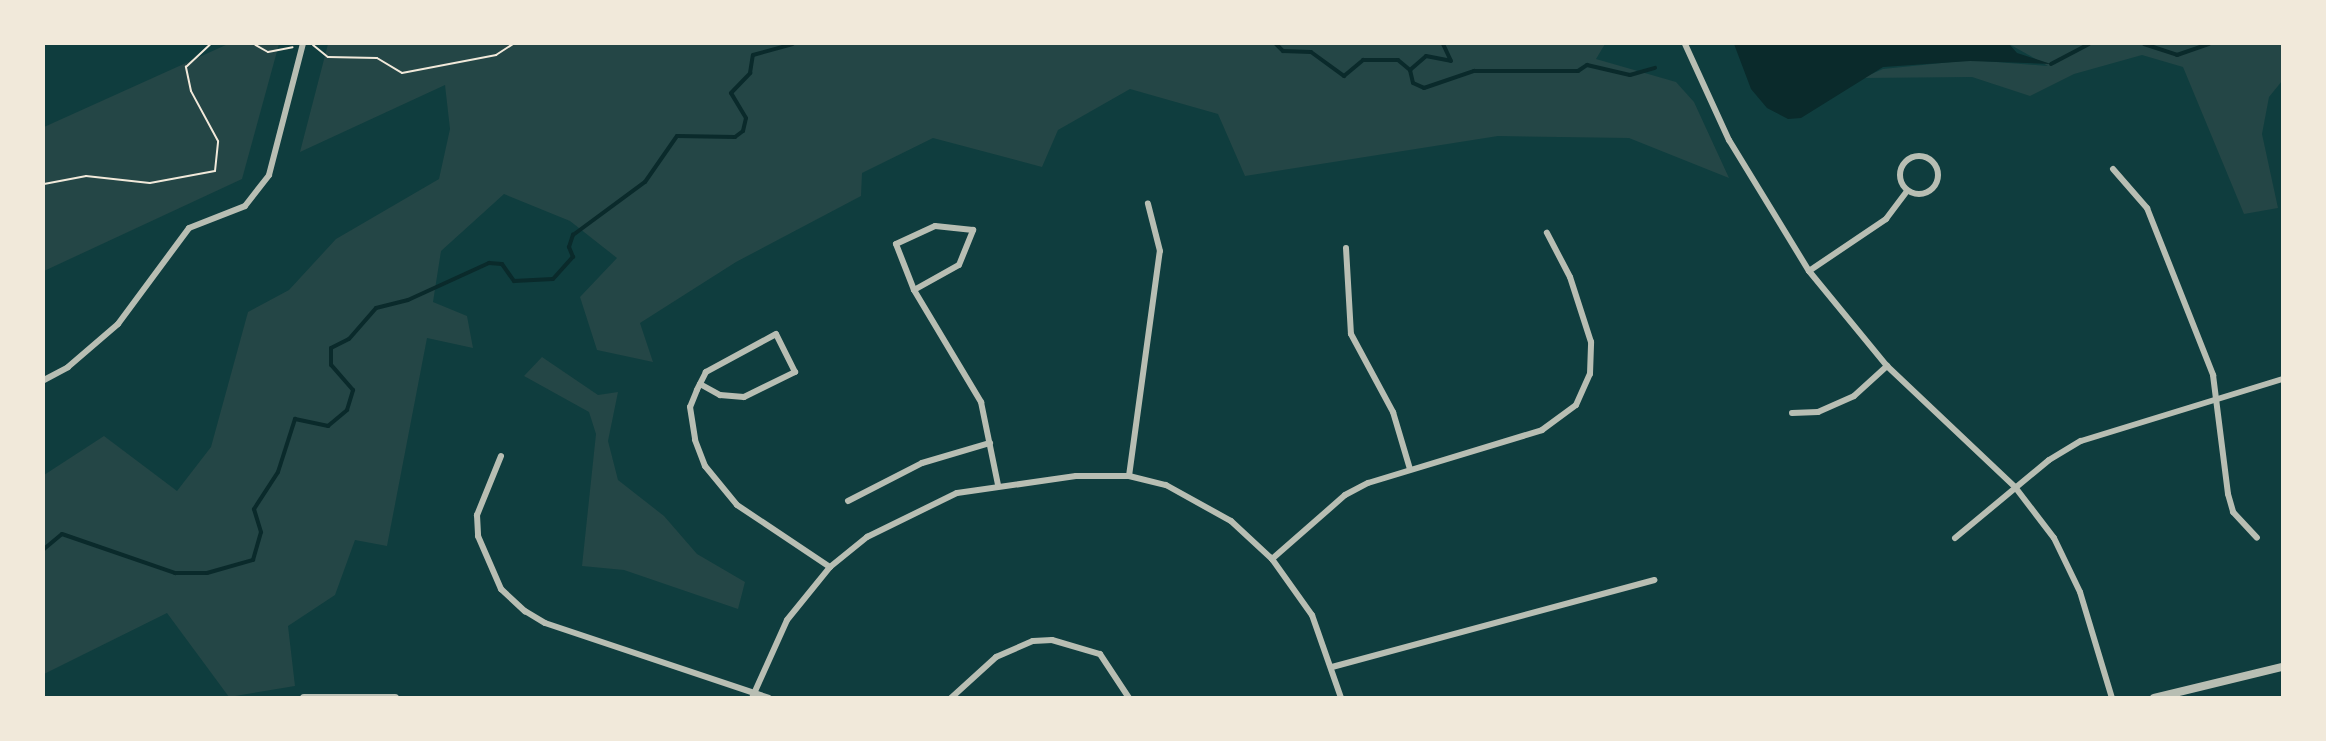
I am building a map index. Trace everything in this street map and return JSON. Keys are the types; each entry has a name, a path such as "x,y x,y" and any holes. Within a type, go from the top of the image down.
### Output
{"street":[{"path":"1685,44 1729,140 1809,271 1887,366 2015,487 2067,561 2112,698"},
{"path":"44,380 68,367 118,324 189,228 245,206 269,175 302,45"},
{"path":"1916,156 1928,158 1937,168 1935,186 1919,195 1907,191 1899,174 1904,162 1916,156"},
{"path":"2113,169 2147,208 2217,398 2228,494 2233,512 2257,538"},
{"path":"1809,271 1886,219 1907,191"},
{"path":"1129,476 1160,251 1148,204"},
{"path":"914,290 959,265 973,230 935,226 896,244 914,290 940,338 965,368 990,443 998,485"},
{"path":"1272,559 1345,495 1410,470 1542,430 1576,405 1590,374 1591,342 1570,277 1547,234"},
{"path":"1346,248 1351,334 1393,412 1410,470"},
{"path":"700,384 720,395 744,398 795,372 776,334 706,372 700,384 690,407 695,440 710,473 736,505 830,567"},
{"path":"1792,413 1818,412 1854,396 1887,366"},
{"path":"1955,538 2015,487 2081,441 2283,379"},
{"path":"848,501 922,463 990,443"},
{"path":"501,456 477,515 478,536 488,567 517,604 545,623 753,695 768,698"},
{"path":"753,695 787,620 830,567 911,511 998,485 1129,476 1207,504 1272,559 1312,615 1341,698"},
{"path":"1332,667 1654,580"},
{"path":"951,698 996,657 1033,641 1052,640 1100,654 1129,698"},
{"path":"2154,698 2283,667"},
{"path":"304,698 343,696 395,698"}],"path":[{"path":"44,184 86,176 150,183 215,171 218,141 191,91 186,67 211,44"},
{"path":"254,44 277,52 302,45 316,45 328,57 377,58 402,73 496,55 513,44"}],"shaded area":[{"path":"228,44 279,44 242,179 44,271 44,127"},
{"path":"328,44 1605,44 1596,59 1676,82 1694,102 1729,178 1629,138 1498,136 1245,176 1218,114 1130,89 1058,130 1042,167 933,138 862,173 861,196 736,262 640,323 653,362 597,350 580,297 617,258 570,221 504,194 441,251 433,302 467,316 473,348 427,338 387,546 355,540 335,595 288,626 295,686 229,697 167,613 44,674 44,475 104,436 177,491 211,447 248,312 289,290 336,239 439,179 450,129 445,85 300,152"},
{"path":"1734,44 2009,44 2017,53 2051,64 1970,61 1883,67 1801,118 1788,119 1767,108 1751,89"},
{"path":"2009,44 2282,44 2282,81 2269,97 2262,134 2278,208 2244,214 2183,67 2142,55 2074,74 2030,96 1972,77 1862,78 1883,69 1971,60 2048,66"},
{"path":"542,357 598,395 618,392 608,441 618,480 664,516 697,554 745,582 738,609 624,570 582,566 596,434 589,412 524,376"}],"waterway":[{"path":"44,549 62,534 175,573 207,573 253,560 261,532 254,509 278,472 295,419 328,426 347,410 353,390 331,365 331,348 349,339 376,308 408,300 489,263 502,264 514,281 553,279 573,257 569,247 573,235 645,182 677,136 735,137 743,131 746,118 731,93 750,73 753,55 793,44"},
{"path":"1276,44 1283,51 1311,52 1344,76 1363,60 1398,60 1410,70 1413,83 1424,88 1474,71 1578,71 1587,65 1630,75 1655,68"},
{"path":"1410,70 1426,56 1451,61 1443,44"},
{"path":"2051,64 2089,44"},
{"path":"2144,44 2177,55 2209,44"}]}
